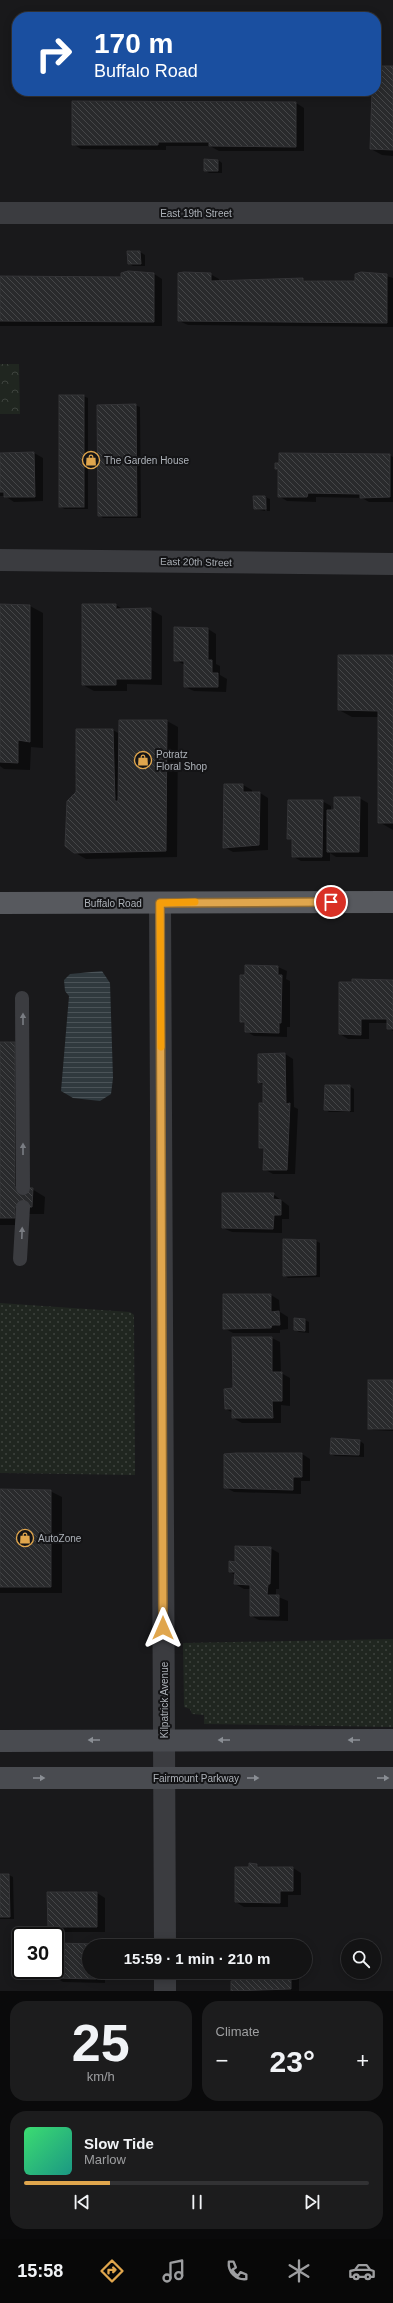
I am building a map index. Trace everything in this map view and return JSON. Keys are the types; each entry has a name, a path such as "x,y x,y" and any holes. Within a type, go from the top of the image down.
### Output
{"main road":[{"name":"Buffalo Road","path":"0,903 393,902"}],"street":[{"name":"East 19th Street","path":"0,213 393,213"},
{"name":"East 20th Street","path":"0,560 393,564"},
{"name":"Kilpatrick Avenue","path":"160,903 164,1939"},
{"path":"0,1741 393,1740"},
{"name":"Fairmount Parkway","path":"0,1778 393,1778"},
{"path":"165,1979 165,1991"}],"lane":[{"path":"22,998 23,1188"},
{"path":"20,1259 23,1207"}],"green space":[{"path":"0,364 19,364 20,414 0,414"},
{"path":"0,1303 130,1312 134,1315 135,1475 0,1473"},
{"path":"393,1639 393,1727 204,1724 204,1715 192,1714 190,1709 184,1707 183,1643"}],"shaded area":[{"path":"102,971 110,983 113,1078 111,1094 100,1101 73,1098 61,1091 69,996 65,991 64,980 70,974"}],"building":[{"path":"381,66 393,66 393,150 370,149 372,96 381,96"},
{"path":"72,101 296,102 296,147 209,146 209,142 158,142 158,145 72,145"},
{"path":"204,159 218,160 218,171 204,171"},
{"path":"127,251 140,251 141,264 128,264"},
{"path":"128,271 154,273 154,322 0,321 0,276 121,277 121,273"},
{"path":"361,272 387,274 387,323 178,321 178,273 211,273 211,281 303,278 303,281 355,281 355,274"},
{"path":"59,395 84,395 84,507 59,507"},
{"path":"136,404 137,516 98,516 97,405"},
{"path":"34,452 35,497 4,497 4,492 0,492 0,453"},
{"path":"279,453 390,454 390,497 360,498 360,494 308,493 307,497 278,497 278,469 275,469 275,463 279,463"},
{"path":"253,496 265,496 266,509 254,509"},
{"path":"0,604 30,605 30,742 18,740 18,763 0,762"},
{"path":"82,604 116,604 116,609 151,608 151,679 116,679 116,685 82,685"},
{"path":"174,627 208,628 208,660 212,660 212,673 218,673 218,687 184,687 184,661 174,661"},
{"path":"338,655 393,655 393,823 378,823 378,711 338,710"},
{"name":"Potratz Floral Shop","path":"119,720 167,720 166,851 74,853 65,846 67,801 76,792 76,729 113,729 115,801 118,801"},
{"path":"224,784 243,784 243,792 260,792 259,845 223,848"},
{"path":"334,797 360,797 359,852 327,852 327,810 334,810"},
{"path":"288,800 323,800 322,857 292,857 292,839 287,839"},
{"path":"245,965 278,966 278,975 282,975 281,1023 279,1023 279,1033 245,1032 245,1022 240,1022 240,975 245,975"},
{"path":"352,979 393,980 393,1029 387,1029 387,1019 361,1019 361,1035 339,1034 339,982 352,982"},
{"path":"0,1042 15,1042 15,1187 33,1188 32,1207 15,1207 15,1218 0,1218"},
{"path":"285,1053 286,1104 290,1103 287,1170 263,1170 264,1148 259,1148 259,1103 263,1103 263,1082 258,1083 258,1054"},
{"path":"325,1085 350,1085 350,1111 324,1110"},
{"path":"222,1193 274,1193 273,1199 281,1200 281,1215 274,1215 273,1229 222,1228"},
{"path":"283,1239 316,1240 316,1275 283,1276"},
{"path":"223,1294 271,1294 271,1312 279,1311 280,1325 272,1325 271,1328 223,1329"},
{"path":"294,1318 305,1319 305,1331 294,1330"},
{"path":"232,1337 272,1337 272,1372 282,1372 282,1401 272,1401 273,1418 232,1418 232,1409 225,1409 224,1389 233,1388"},
{"path":"368,1380 393,1380 393,1429 368,1429"},
{"path":"331,1438 360,1440 359,1455 330,1454"},
{"path":"302,1453 302,1477 293,1477 293,1490 224,1488 224,1454"},
{"name":"AutoZone","path":"0,1489 51,1490 51,1587 0,1587"},
{"path":"235,1546 271,1547 270,1584 268,1584 267,1595 279,1595 279,1616 250,1616 250,1585 234,1584 235,1572 229,1572 229,1561 235,1562"},
{"path":"249,1863 257,1864 257,1867 293,1867 293,1891 280,1891 280,1903 235,1902 235,1867 249,1867"},
{"path":"0,1874 9,1874 10,1917 0,1917"},
{"path":"47,1892 97,1892 97,1927 48,1927"},
{"path":"64,1943 82,1944 82,1979 64,1978"},
{"path":"291,1979 291,1989 231,1991 231,1981"}],"slow traffic":[{"path":"161,1047 160,903 195,902"}],"place":[{"name":"The Garden House","path":"91,460"},
{"name":"Potratz Floral Shop","path":"143,760"},
{"name":"AutoZone","path":"25,1538"}],"route":[{"path":"163,1628 160,903 331,902"}]}
